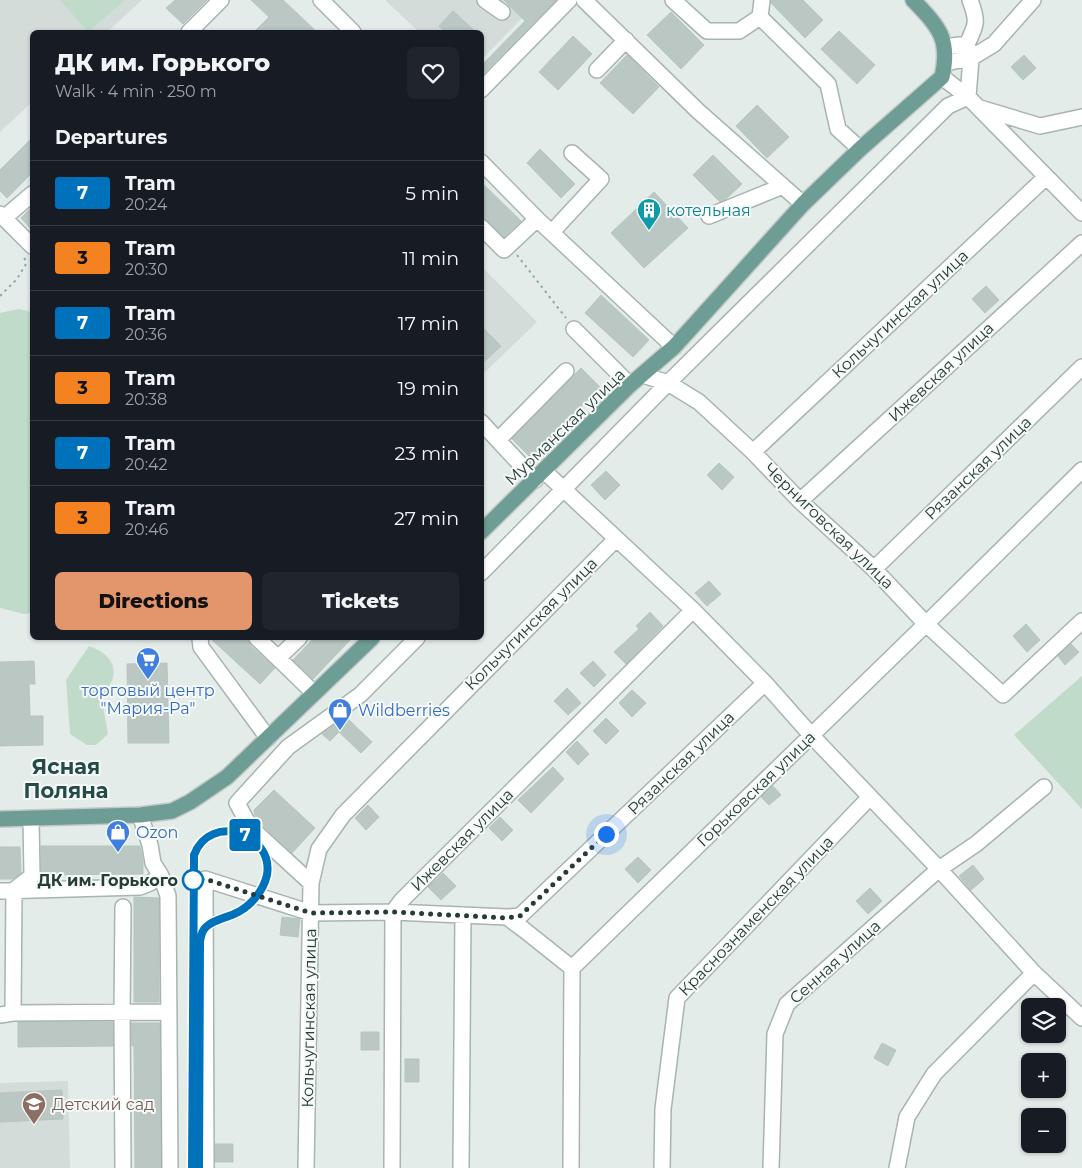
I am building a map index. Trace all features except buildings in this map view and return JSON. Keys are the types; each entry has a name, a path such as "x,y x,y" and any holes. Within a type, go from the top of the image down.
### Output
{"main road":[{"path":"917,1 941,32 945,47 943,70"},
{"name":"Мурманская улица","path":"484,529 630,385 674,347 804,204 943,70"},
{"path":"0,819 140,815 172,811 190,802 227,777 370,640"}],"street":[{"path":"199,29 221,0"},
{"path":"321,0 351,30"},
{"path":"485,0 502,12"},
{"path":"484,87 569,0"},
{"path":"584,0 698,111 804,204"},
{"path":"673,0 708,31 739,31 760,16 762,0"},
{"path":"970,0 976,16 969,51 973,102"},
{"path":"1033,0 994,44 969,51 943,70 1082,212"},
{"path":"760,16 828,84 838,128 860,149"},
{"path":"597,70 626,40"},
{"path":"945,47 969,51"},
{"path":"484,570 668,383 948,106 973,102 1040,126 1082,118"},
{"path":"552,232 601,179 572,152"},
{"path":"484,165 537,219 674,347"},
{"name":"Кольчугинская улица","path":"753,452 1046,177"},
{"path":"709,216 783,186"},
{"path":"28,251 2,216 30,195"},
{"path":"484,230 504,250 537,219"},
{"name":"Ижевская улица","path":"800,501 1082,243"},
{"path":"574,329 630,385"},
{"name":"Рязанская улица","path":"874,569 1082,367"},
{"path":"498,440 566,371"},
{"name":"Черниговская улица","path":"643,375 668,383 699,402 753,452 800,501 874,569 926,624 1002,695 1082,621"},
{"path":"484,425 498,440 540,475 564,490 693,610 765,683 811,736 939,869 1034,973 1082,1018"},
{"name":"Горьковская улица","path":"572,968 1082,470"},
{"name":"Кольчугинская улица","path":"306,1168 311,883 319,848 343,815 616,539"},
{"name":"Ижевская улица","path":"394,912 402,900 693,610"},
{"path":"200,640 201,647 268,738"},
{"path":"259,640 314,693"},
{"path":"278,658 297,640"},
{"path":"311,883 250,827 237,803 288,747 360,695 415,640"},
{"name":"Рязанская улица","path":"507,918 520,916 765,683"},
{"name":"Сенная улица","path":"771,1168 775,1034 787,1004 939,869 976,844 1044,787"},
{"name":"Краснознаменская улица","path":"662,1168 663,1109 677,998 870,797"},
{"path":"140,815 150,845 153,863 161,876 168,896 170,1168"},
{"path":"7,891 32,876 30,819"},
{"path":"7,891 140,887 161,876"},
{"path":"206,1168 205,879 311,913 394,912 507,918 523,929 572,968 570,1168"},
{"path":"7,891 6,1014 169,1012"},
{"path":"123,907 123,1168"},
{"path":"392,1168 394,912"},
{"path":"461,1168 463,916"},
{"path":"897,1168 907,1117 934,1074 1034,973"}],"path":[{"path":"509,245 574,329"},
{"path":"0,296 18,278 26,264 28,251"}],"shaded area":[{"path":"0,0 142,0 109,30 30,30 30,104 0,132"},
{"path":"385,0 540,0 484,57 484,30 417,30"},
{"path":"484,269 537,322 484,373"},
{"name":"Детский сад","path":"68,1081 70,1168 0,1168 0,1083"}],"green space":[{"path":"60,0 125,0 90,30 86,30"},
{"path":"19,309 30,312 30,613 24,614 0,608 0,313"},
{"path":"89,646 108,657 114,671 103,699 108,734 96,745 87,745 70,734 66,680"},
{"path":"1082,676 1082,809 1014,735"}],"tram line":[{"name":"7","path":"192,1168 194,855 196,848 209,836 229,830 252,839 266,856 268,864 263,888 250,905 205,928 200,941 199,1168"},
{"path":"192,1168 194,855 202,842 213,835 225,831 238,833 250,838 260,846 266,857 267,871 264,885 246,907 206,927 200,941"}],"place":[{"name":"котельная","path":"649,231"},
{"name":"торговый центр \"Мария-Ра\"","path":"148,680"},
{"name":"Wildberries","path":"340,731"},
{"name":"Ozon","path":"118,853"},
{"name":"ДК им. Горького","path":"193,880"},
{"name":"Детский сад","path":"34,1125"}],"district":[{"name":"Ясная Поляна","path":"66,778"}],"route":[{"path":"193,880 205,879 311,913 394,912 507,918 520,916 606,834"}]}
